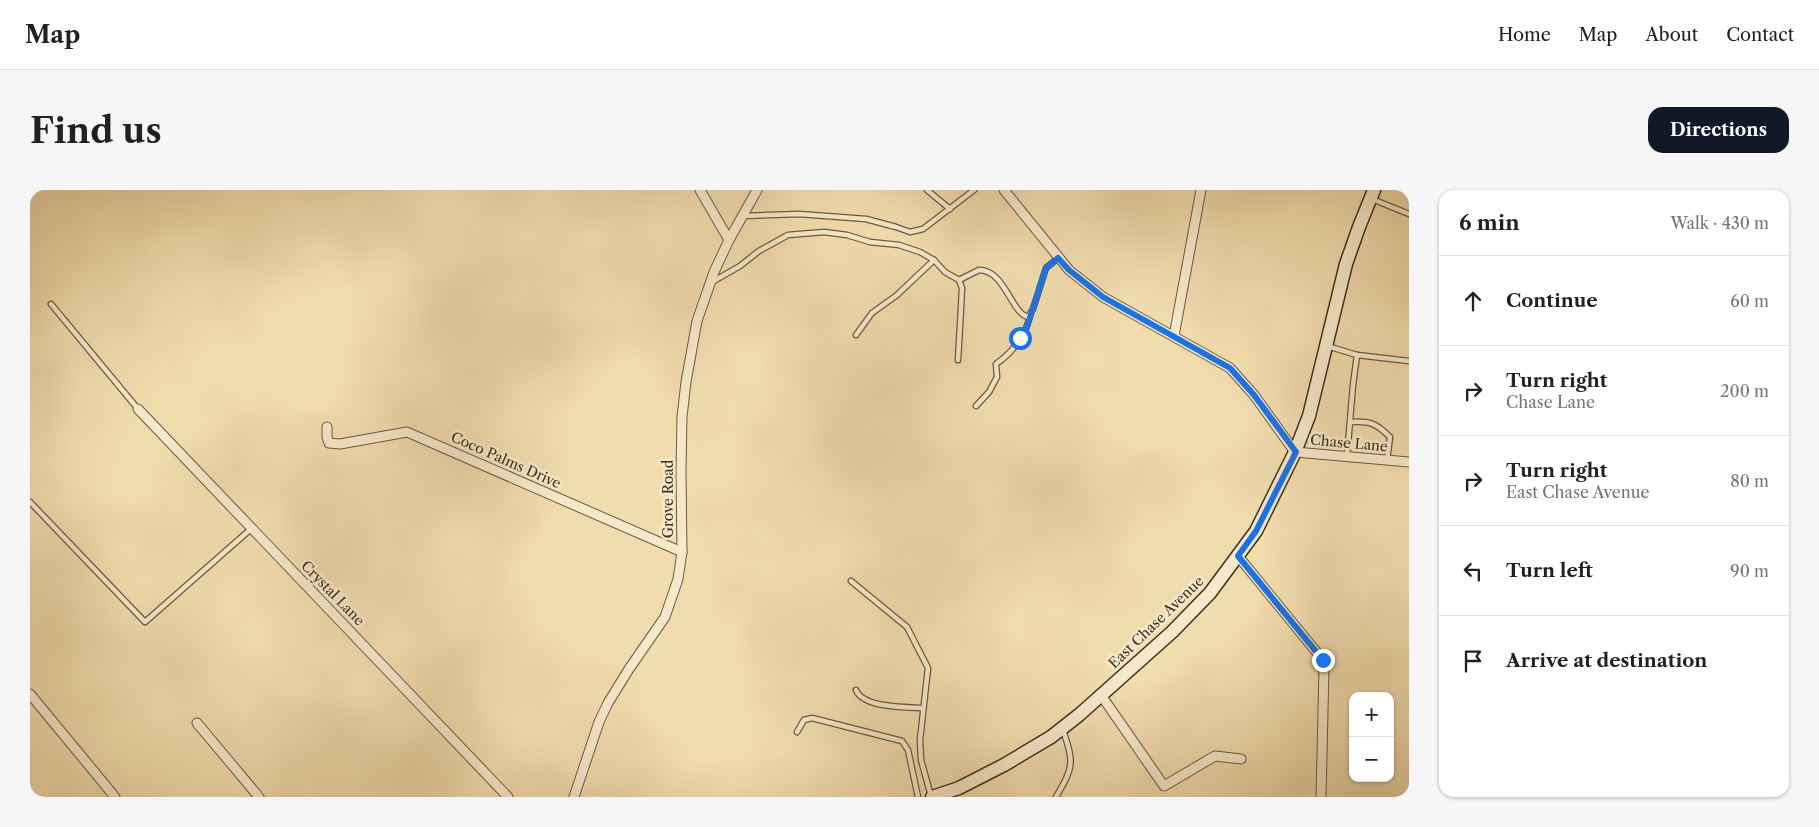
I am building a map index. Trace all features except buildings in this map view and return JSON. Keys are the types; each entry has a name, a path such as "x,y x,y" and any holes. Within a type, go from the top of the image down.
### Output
{"main road":[{"name":"East Chase Avenue","path":"932,797 958,788 1004,765 1062,729 1178,626 1210,593 1238,556 1256,531 1296,452 1309,416 1346,264 1372,194"}],"street":[{"path":"700,190 728,240"},
{"name":"Grove Road","path":"574,797 599,722 608,703 664,617 678,579 682,552 680,470 682,417 697,321 728,240 757,190"},
{"name":"Chase Lane","path":"1004,190 1069,270 1103,297 1230,368 1254,395 1296,452 1409,462"},
{"path":"1174,336 1201,190"},
{"name":"Crystal Lane","path":"138,409 508,797"},
{"name":"Coco Palms Drive","path":"327,426 329,442 340,444 407,432 682,552"},
{"path":"1238,556 1323,660 1321,797"},
{"path":"30,694 115,797"},
{"path":"1101,696 1164,786 1215,756 1241,759"},
{"path":"196,723 259,797"}],"lane":[{"path":"927,190 950,209"},
{"path":"741,216 799,214 866,219 910,232 922,229 974,190"},
{"path":"1372,194 1409,214"},
{"path":"711,283 740,266 759,251 788,235 824,232 847,235 870,242 899,245 920,252 934,260 945,272 959,280 962,288 962,308 958,360"},
{"path":"976,406 989,392 997,376 996,364 1013,350 1026,330 1046,268 1058,258"},
{"path":"856,335 872,313 903,290 934,260"},
{"path":"959,280 979,270 990,272 1021,313 1024,316 1030,316"},
{"path":"51,304 138,409"},
{"path":"1326,346 1346,350 1357,355 1409,361"},
{"path":"1347,456 1357,355"},
{"path":"1350,422 1378,425 1390,437 1387,460"},
{"path":"30,502 145,622 252,528"},
{"path":"851,581 907,627 928,668 920,740 921,760 932,797"},
{"path":"856,690 858,696 865,700 882,704 923,708"},
{"path":"797,732 804,720 812,718 902,741 908,750 918,797"},
{"path":"1056,797 1071,766 1071,755 1062,729"}],"route":[{"path":"1020,338 1026,330 1046,268 1058,258 1069,270 1103,297 1230,368 1254,395 1296,452 1256,531 1238,556 1323,660"}]}
